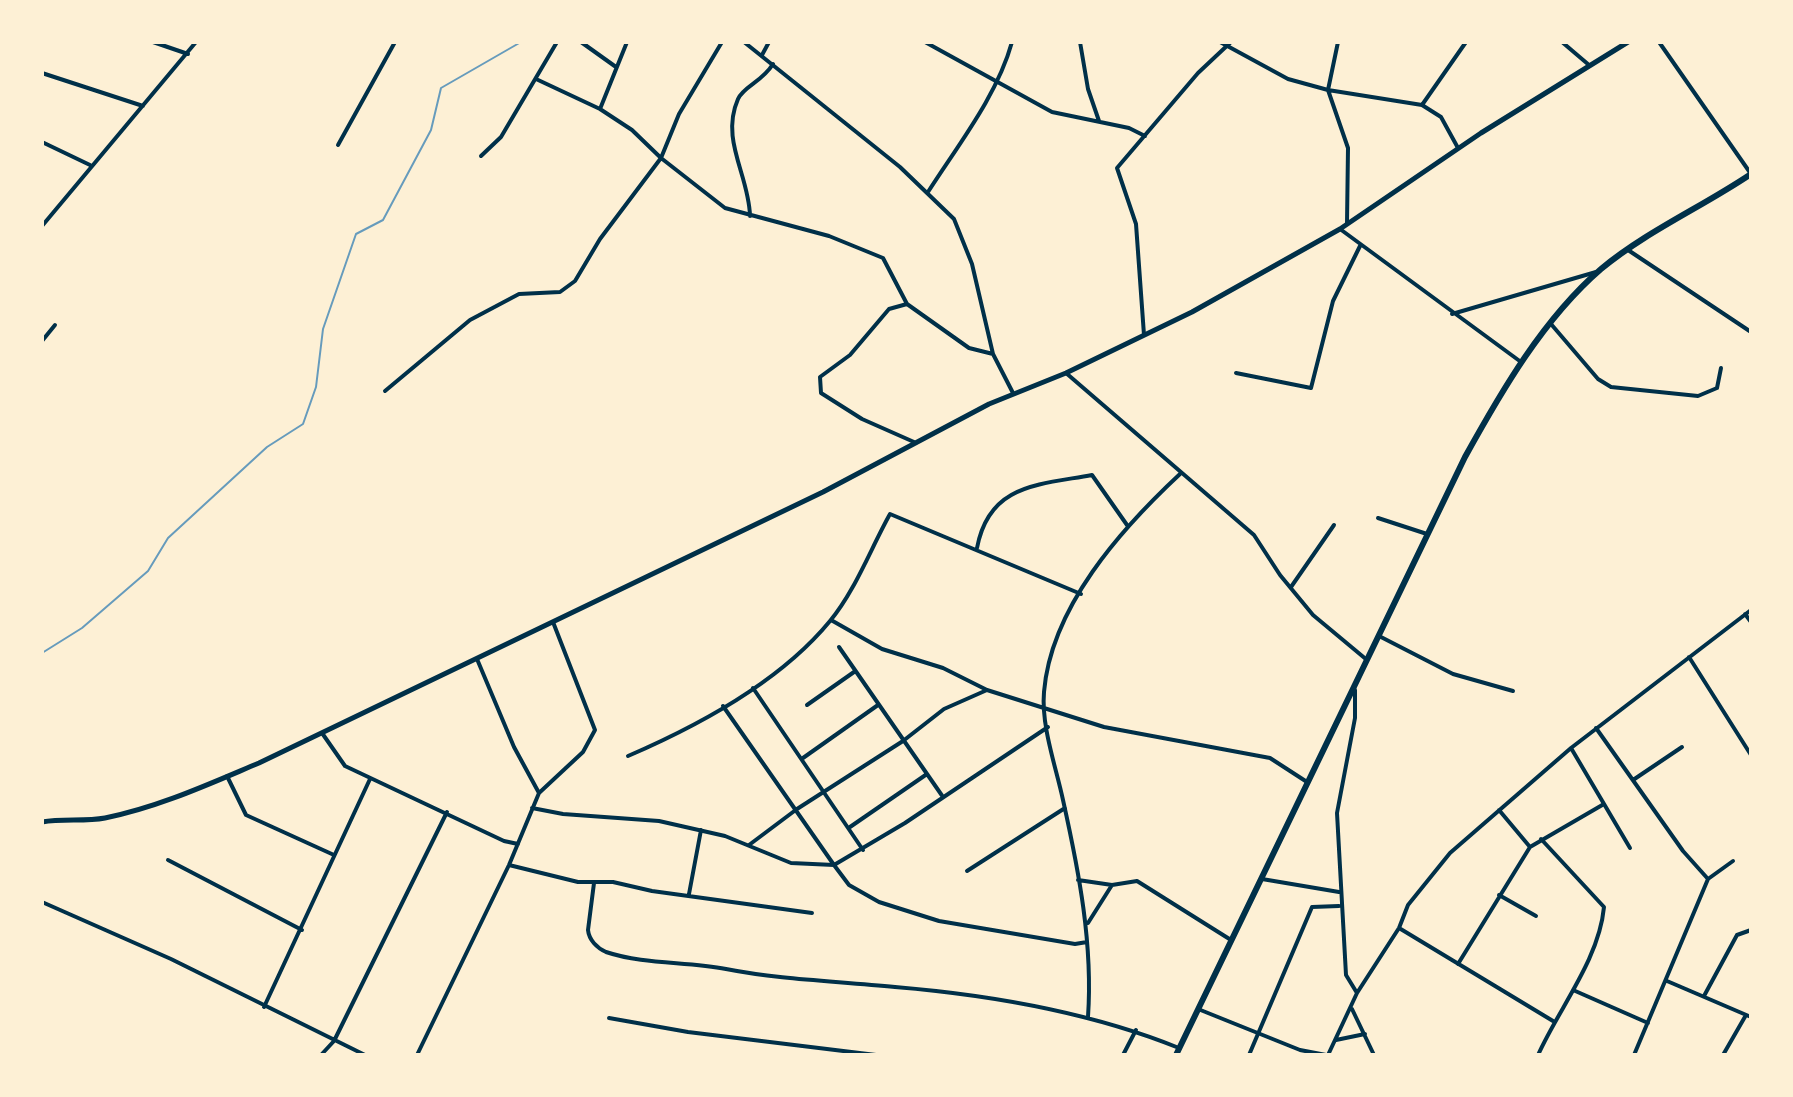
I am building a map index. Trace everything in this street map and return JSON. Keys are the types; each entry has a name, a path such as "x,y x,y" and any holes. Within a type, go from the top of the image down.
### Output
{"main road":[{"path":"1177,1051 1427,534 1479,432 1523,363 1551,324 1600,270 1751,174"}],"street":[{"path":"153,42 188,54"},
{"path":"42,226 44,219 196,42"},
{"path":"338,145 395,42"},
{"path":"481,156 501,137 557,42"},
{"path":"581,42 616,67"},
{"path":"600,109 627,42"},
{"path":"385,391 470,320 519,294 560,292 575,281 600,239 661,158 679,114 722,42"},
{"path":"744,42 928,192 954,219 963,237 993,354 1013,393"},
{"path":"762,55 769,42"},
{"path":"925,42 1052,112 1099,121 1145,136"},
{"path":"928,192 997,80 1012,42"},
{"path":"1080,42 1088,89 1099,121"},
{"path":"1220,42 1231,44 1288,79 1328,90 1422,105 1441,117 1458,148"},
{"path":"1338,42 1328,90 1348,148 1347,224"},
{"path":"1422,105 1466,42"},
{"path":"1562,42 1589,65"},
{"path":"42,822 105,818 192,792 322,733 823,492 1013,393 1066,373 1144,337 1340,229 1458,148 1628,42"},
{"path":"1659,42 1751,174"},
{"path":"1144,337 1136,224 1117,168 1198,73 1231,44"},
{"path":"750,216 742,172 731,142 734,115 739,97 764,79 773,64"},
{"path":"42,73 143,106"},
{"path":"536,79 600,109 632,130 661,158 725,208 829,236 883,258 907,304 969,348 993,354"},
{"path":"42,142 90,165"},
{"path":"1340,229 1452,314 1523,363"},
{"path":"1236,373 1311,388 1333,301 1360,246"},
{"path":"1628,250 1751,332"},
{"path":"1452,314 1600,270"},
{"path":"907,304 889,309 850,355 820,377 821,393 862,419 914,442"},
{"path":"1551,324 1598,379 1611,387 1632,392 1698,396 1717,388 1721,368"},
{"path":"42,341 55,325"},
{"path":"1066,373 1254,535 1313,615 1367,660"},
{"path":"1088,1017 1087,924 1043,694 1061,631 1081,594 1127,525 1180,474"},
{"path":"977,548 988,513 1004,497 1092,475 1127,525"},
{"path":"628,756 668,739 753,688 792,658 831,620 890,514 1081,594"},
{"path":"1378,518 1427,534"},
{"path":"1291,587 1334,525"},
{"path":"1198,1009 1300,1050 1327,1055 1352,1009 1357,993 1399,928 1408,905 1450,853 1571,748 1751,610"},
{"path":"1745,614 1751,622"},
{"path":"831,620 882,649 943,668 987,690 1104,727 1270,758 1307,782"},
{"path":"417,1055 509,865 539,793 583,752 595,730 552,621"},
{"path":"1379,636 1453,674 1513,691"},
{"path":"839,647 943,797"},
{"path":"1689,657 1751,755"},
{"path":"477,659 514,747 539,793"},
{"path":"807,705 854,672"},
{"path":"1355,687 1355,718 1337,813 1342,846 1339,906 1346,975 1357,993"},
{"path":"753,688 863,850"},
{"path":"748,846 797,809 903,741 944,709 987,690"},
{"path":"803,758 878,705"},
{"path":"723,706 834,865 849,885 863,895 939,921 1075,944 1087,942"},
{"path":"532,808 563,814 659,821 701,830 791,863 834,865 863,850 1048,727"},
{"path":"1596,728 1683,851 1708,879"},
{"path":"322,733 345,766 504,841 518,844"},
{"path":"1633,780 1682,747"},
{"path":"1571,748 1630,848"},
{"path":"850,827 927,774"},
{"path":"227,776 246,815 334,855"},
{"path":"264,1007 370,779"},
{"path":"1458,964 1530,847 1604,804"},
{"path":"967,871 1065,808"},
{"path":"1499,810 1530,847"},
{"path":"321,1055 334,1041 447,812"},
{"path":"689,894 701,830"},
{"path":"1538,1055 1553,1021 1573,990 1602,923 1604,907 1541,839"},
{"path":"168,860 302,930"},
{"path":"1634,1055 1708,879 1733,861"},
{"path":"509,865 554,878 613,882 652,891 812,913"},
{"path":"1261,878 1339,892"},
{"path":"1078,880 1112,885 1137,881 1231,940"},
{"path":"594,883 589,938 602,950 614,954 764,977 898,987 1088,1017 1136,1030 1177,1051"},
{"path":"1087,924 1112,885"},
{"path":"1499,895 1536,916"},
{"path":"42,902 171,959 365,1055"},
{"path":"1249,1055 1269,1000 1312,907 1339,906"},
{"path":"1399,928 1553,1021"},
{"path":"1704,996 1737,935 1751,930"},
{"path":"1667,981 1748,1016 1723,1055"},
{"path":"1573,990 1648,1023"},
{"path":"1352,1009 1374,1055"},
{"path":"609,1018 688,1032 876,1055"},
{"path":"1123,1055 1136,1030"},
{"path":"1334,1041 1365,1034"}],"waterway":[{"path":"42,653 82,628 148,571 168,538 267,447 303,424 316,387 323,329 356,234 383,220 431,130 441,88 521,42"}]}
